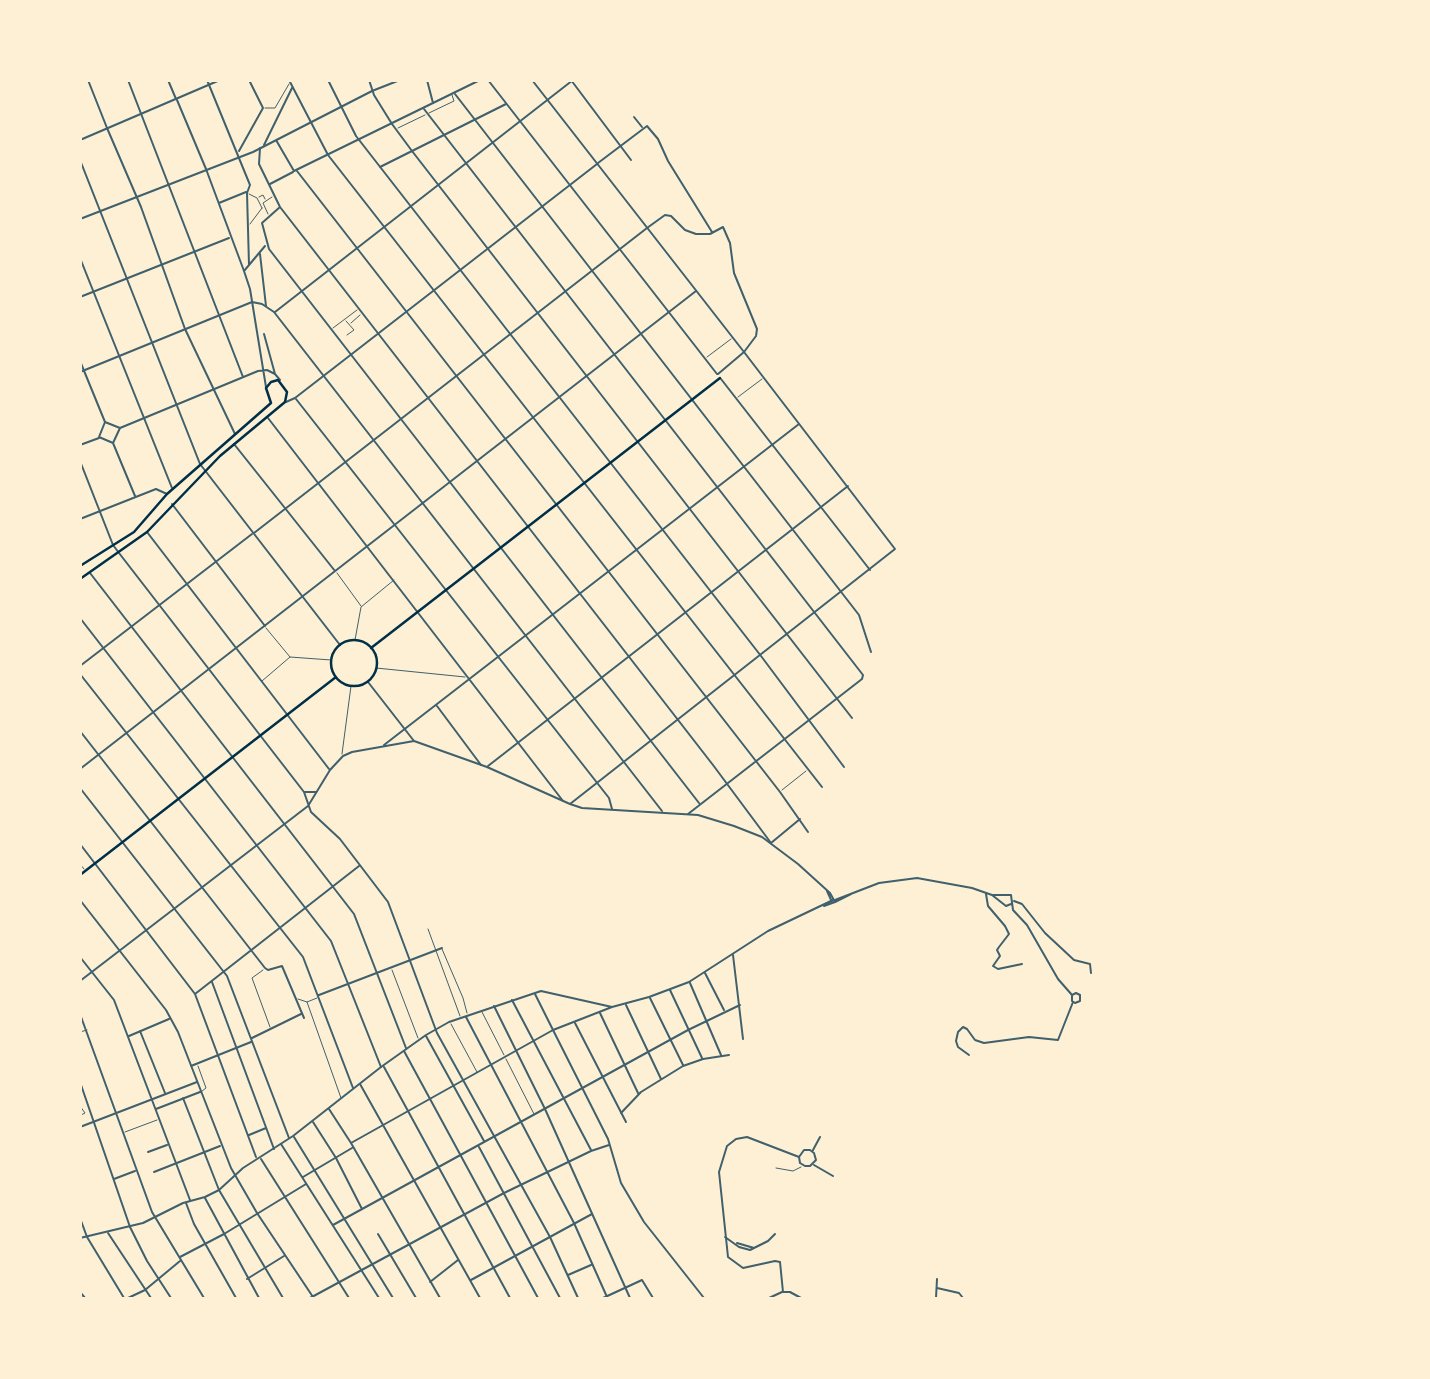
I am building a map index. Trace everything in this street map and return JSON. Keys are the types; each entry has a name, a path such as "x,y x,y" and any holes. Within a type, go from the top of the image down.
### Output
{"main road":[{"path":"371,648 692,400 719,376"},
{"path":"80,579 147,532 234,443 283,403 287,392 280,381 273,380 267,388 271,403"},
{"path":"81,564 137,529 167,494 200,464 271,403 283,403"},
{"path":"355,640 366,643 371,648 376,657 376,668 368,682 351,686 336,677 331,660 340,645 355,640"},
{"path":"80,875 336,677"}],"street":[{"path":"88,80 136,197 185,329 235,434"},
{"path":"128,80 243,377"},
{"path":"168,80 206,169 244,271 267,388"},
{"path":"207,80 250,185 247,193 249,265"},
{"path":"80,140 220,80"},
{"path":"249,80 262,108"},
{"path":"262,108 275,108 294,80"},
{"path":"328,80 358,140 761,656 844,767"},
{"path":"369,80 372,91 391,124 852,718"},
{"path":"80,219 260,148 372,91 400,80"},
{"path":"427,80 438,108"},
{"path":"269,185 480,80"},
{"path":"488,80 870,570"},
{"path":"532,80 895,549 569,804"},
{"path":"274,312 572,81 631,160"},
{"path":"291,84 328,155 583,485 822,787"},
{"path":"264,145 291,84"},
{"path":"396,129 454,101 453,93"},
{"path":"453,93 476,119 842,592 862,619 871,652"},
{"path":"441,99 444,106"},
{"path":"380,167 506,104"},
{"path":"238,153 262,108"},
{"path":"423,108 863,677 688,814"},
{"path":"416,112 419,118"},
{"path":"634,117 658,139 668,161 713,233"},
{"path":"403,118 406,124"},
{"path":"283,403 295,398 644,127"},
{"path":"275,139 295,171 756,761 808,832"},
{"path":"260,148 259,164 281,207 771,843 827,890 833,901"},
{"path":"80,160 200,464 340,645"},
{"path":"219,203 247,193 257,198 270,216"},
{"path":"257,198 263,195 266,201"},
{"path":"248,224 263,207 262,203 274,195"},
{"path":"281,207 262,223 266,245 700,804"},
{"path":"80,666 659,218 668,215 688,232 699,234 713,233 723,227 730,243 734,273 757,326 756,337 719,376"},
{"path":"80,297 231,237"},
{"path":"244,271 266,245"},
{"path":"260,254 266,307"},
{"path":"80,258 172,489"},
{"path":"80,769 697,291"},
{"path":"82,371 252,302 274,312 662,811"},
{"path":"332,329 359,308"},
{"path":"349,324 360,315"},
{"path":"345,319 354,330 347,335"},
{"path":"264,334 275,374 280,381"},
{"path":"705,358 733,337"},
{"path":"258,348 267,347"},
{"path":"80,361 105,422 120,428 262,370 275,374"},
{"path":"736,398 764,377"},
{"path":"295,398 609,798 612,809"},
{"path":"267,416 564,802"},
{"path":"99,438 105,422"},
{"path":"384,746 800,423"},
{"path":"120,428 113,443 135,497"},
{"path":"80,445 99,438 113,443"},
{"path":"234,443 361,607"},
{"path":"80,461 113,545 304,792 310,812 340,839 388,902 436,1028 550,1237 578,1298"},
{"path":"487,767 848,486"},
{"path":"80,519 156,489 167,494"},
{"path":"172,504 290,657"},
{"path":"147,532 330,770"},
{"path":"89,572 354,914 378,972 405,1050 538,1298"},
{"path":"355,640 361,607 394,580"},
{"path":"80,618 331,941 382,1067 409,1111 510,1298"},
{"path":"261,681 290,657 331,660"},
{"path":"376,668 471,678"},
{"path":"80,674 306,962 353,1089"},
{"path":"368,682 414,741"},
{"path":"343,756 341,752 351,686"},
{"path":"436,705 481,765"},
{"path":"80,731 265,968 268,970 282,966 304,1018"},
{"path":"80,981 308,806 330,770 343,756 352,752 414,741 487,767 582,808 688,814 727,823 771,843"},
{"path":"780,792 808,769"},
{"path":"80,788 230,982 289,1139"},
{"path":"304,792 317,792"},
{"path":"771,843 800,819"},
{"path":"80,844 195,994 259,1159 349,1298"},
{"path":"81,865 86,871"},
{"path":"195,994 360,866"},
{"path":"351,1143 553,1030 689,982 768,931 833,901 892,880 917,878 985,892 1006,906 1012,902 1022,904 1045,933 1074,960 1090,964 1091,973"},
{"path":"985,892 988,906 1009,934 999,947 1000,956 993,966 998,969 1021,964"},
{"path":"969,1055 958,1047 956,1041 958,1032 963,1027 975,1040 984,1043 1029,1037 1058,1040 1073,1002 1072,995 1058,979 1009,894 992,895"},
{"path":"1001,902 1003,895"},
{"path":"80,900 170,1018 235,1175 312,1298 408,1243 504,1193 610,1144"},
{"path":"428,929 460,1018"},
{"path":"295,999 307,1002 348,983 442,947 463,998 466,1015 574,1223 608,1297 642,1280 653,1298"},
{"path":"733,954 743,1039"},
{"path":"80,957 112,996 190,1201"},
{"path":"391,967 419,1040"},
{"path":"265,968 252,978 271,1030"},
{"path":"705,974 724,1012"},
{"path":"212,982 274,1149"},
{"path":"689,982 721,1056"},
{"path":"670,989 703,1059"},
{"path":"80,1238 130,1227 219,1190 235,1175 289,1139 405,1050 449,1022 544,991 612,1007"},
{"path":"534,993 610,1144 621,1183 645,1222 704,1298"},
{"path":"1072,995 1077,993 1081,998 1078,1003 1073,1002"},
{"path":"649,997 683,1066"},
{"path":"512,1000 591,1151"},
{"path":"307,1002 341,1098"},
{"path":"626,1003 661,1080"},
{"path":"332,1225 688,1030 740,1005"},
{"path":"494,1006 593,1213 630,1298"},
{"path":"481,1010 535,1115"},
{"path":"599,1012 639,1095"},
{"path":"191,1066 237,1048 302,1014 310,1013"},
{"path":"80,1014 155,1218 204,1298"},
{"path":"127,1037 170,1018"},
{"path":"449,1022 478,1072"},
{"path":"575,1022 625,1122"},
{"path":"80,1032 87,1030"},
{"path":"140,1031 166,1094"},
{"path":"426,1035 484,1142"},
{"path":"621,1113 639,1095 683,1066 703,1059 729,1055"},
{"path":"156,1110 206,1088 197,1064"},
{"path":"80,1082 130,1227 171,1298"},
{"path":"80,1127 197,1082"},
{"path":"360,1084 480,1298"},
{"path":"183,1098 219,1190 283,1298"},
{"path":"80,1106 84,1110"},
{"path":"80,1119 85,1113 84,1110 89,1108"},
{"path":"328,1108 440,1298"},
{"path":"123,1133 159,1120"},
{"path":"312,1122 336,1158 362,1209"},
{"path":"248,1135 267,1128"},
{"path":"293,1136 393,1298"},
{"path":"783,1292 780,1262 749,1268 740,1267 727,1257 719,1172 727,1146 736,1139 747,1137 799,1157 803,1165"},
{"path":"812,1151 820,1137"},
{"path":"148,1152 168,1144"},
{"path":"281,1144 379,1298"},
{"path":"154,1172 221,1146"},
{"path":"478,1146 560,1298"},
{"path":"303,1178 353,1147"},
{"path":"799,1157 804,1150 812,1151"},
{"path":"812,1151 816,1158 813,1165"},
{"path":"776,1168 793,1171 803,1165 813,1165 833,1176"},
{"path":"114,1179 136,1171"},
{"path":"80,1218 87,1237 126,1298 145,1290 180,1259 306,1184"},
{"path":"205,1197 259,1298"},
{"path":"185,1202 194,1224 236,1298"},
{"path":"470,1280 593,1213"},
{"path":"108,1232 151,1298"},
{"path":"378,1234 416,1298"},
{"path":"725,1237 745,1249 754,1248 775,1234"},
{"path":"247,1279 285,1256"},
{"path":"429,1283 458,1260"},
{"path":"567,1275 592,1265"},
{"path":"936,1298 937,1279"},
{"path":"937,1288 959,1293 963,1298"},
{"path":"80,1292 85,1298"},
{"path":"769,1298 783,1292 790,1292 801,1298"}]}
